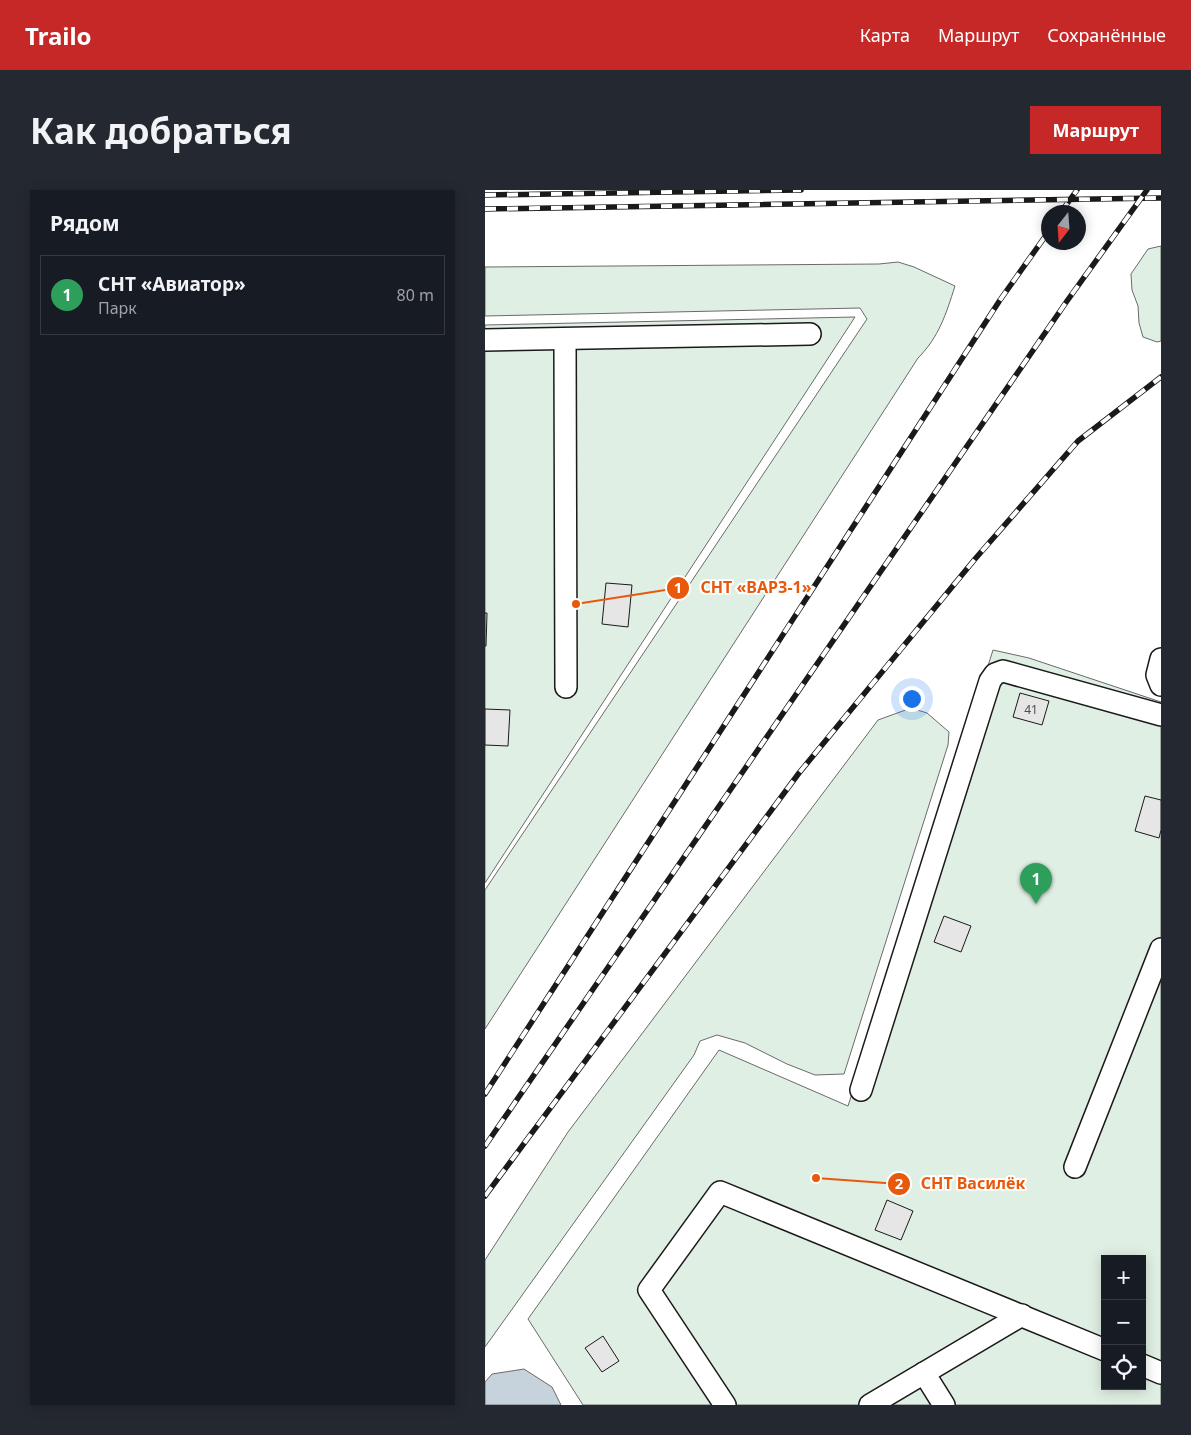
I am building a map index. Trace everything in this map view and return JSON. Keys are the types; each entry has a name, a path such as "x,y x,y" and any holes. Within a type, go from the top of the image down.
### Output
{"street":[{"path":"485,340 809,334"},
{"path":"565,339 566,687"},
{"path":"1161,659 1157,675 1161,685"},
{"path":"861,1090 990,681 995,674 1003,672 1161,716"},
{"path":"1075,1167 1161,949"},
{"path":"725,1405 649,1290 720,1192 1101,1348"},
{"path":"870,1405 1022,1315"},
{"path":"1146,1367 1161,1373"},
{"path":"924,1373 944,1405"}],"green space":[{"path":"1161,246 1161,341 1157,342 1143,337 1139,323 1138,306 1132,290 1131,274 1148,249"},
{"path":"898,262 914,267 955,286 937,333 918,358 485,1029 485,890 867,319 860,308 485,316 485,267 879,264"},
{"path":"855,317 485,883 485,325"},
{"path":"993,650 1029,658 1161,702 1161,1405 583,1405 528,1319 719,1050 848,1106"},
{"path":"911,708 927,713 949,732 948,745 844,1074 815,1075 787,1064 745,1043 717,1035 700,1041 694,1055 485,1347 485,1260 568,1132 878,720"}],"shaded area":[{"path":"524,1369 552,1387 561,1405 485,1405 485,1382 492,1374"}],"building":[{"path":"606,583 632,585 628,627 602,624"},
{"path":"485,613 487,613 486,646 485,646"},
{"path":"1020,693 1049,701 1042,725 1013,717"},
{"path":"485,709 510,710 508,746 485,745"},
{"path":"1145,796 1161,800 1161,830 1159,838 1135,831"},
{"path":"944,916 971,926 961,952 934,942"},
{"path":"887,1200 913,1211 901,1240 875,1230"},
{"path":"603,1336 619,1361 602,1372 585,1348"}],"railway":[{"path":"485,195 801,190"},
{"path":"1066,205 1077,190"},
{"path":"485,1146 1067,301 1147,190"},
{"path":"485,209 1161,198"},
{"path":"485,1094 1000,300 1041,242"},
{"path":"485,1196 799,773 975,559 1078,441 1161,377"}],"place":[{"name":"СНТ «ВАРЗ-1»","path":"576,604"},
{"name":"СНТ «Авиатор»","path":"1036,904"},
{"name":"СНТ Василёк","path":"816,1178"}]}
